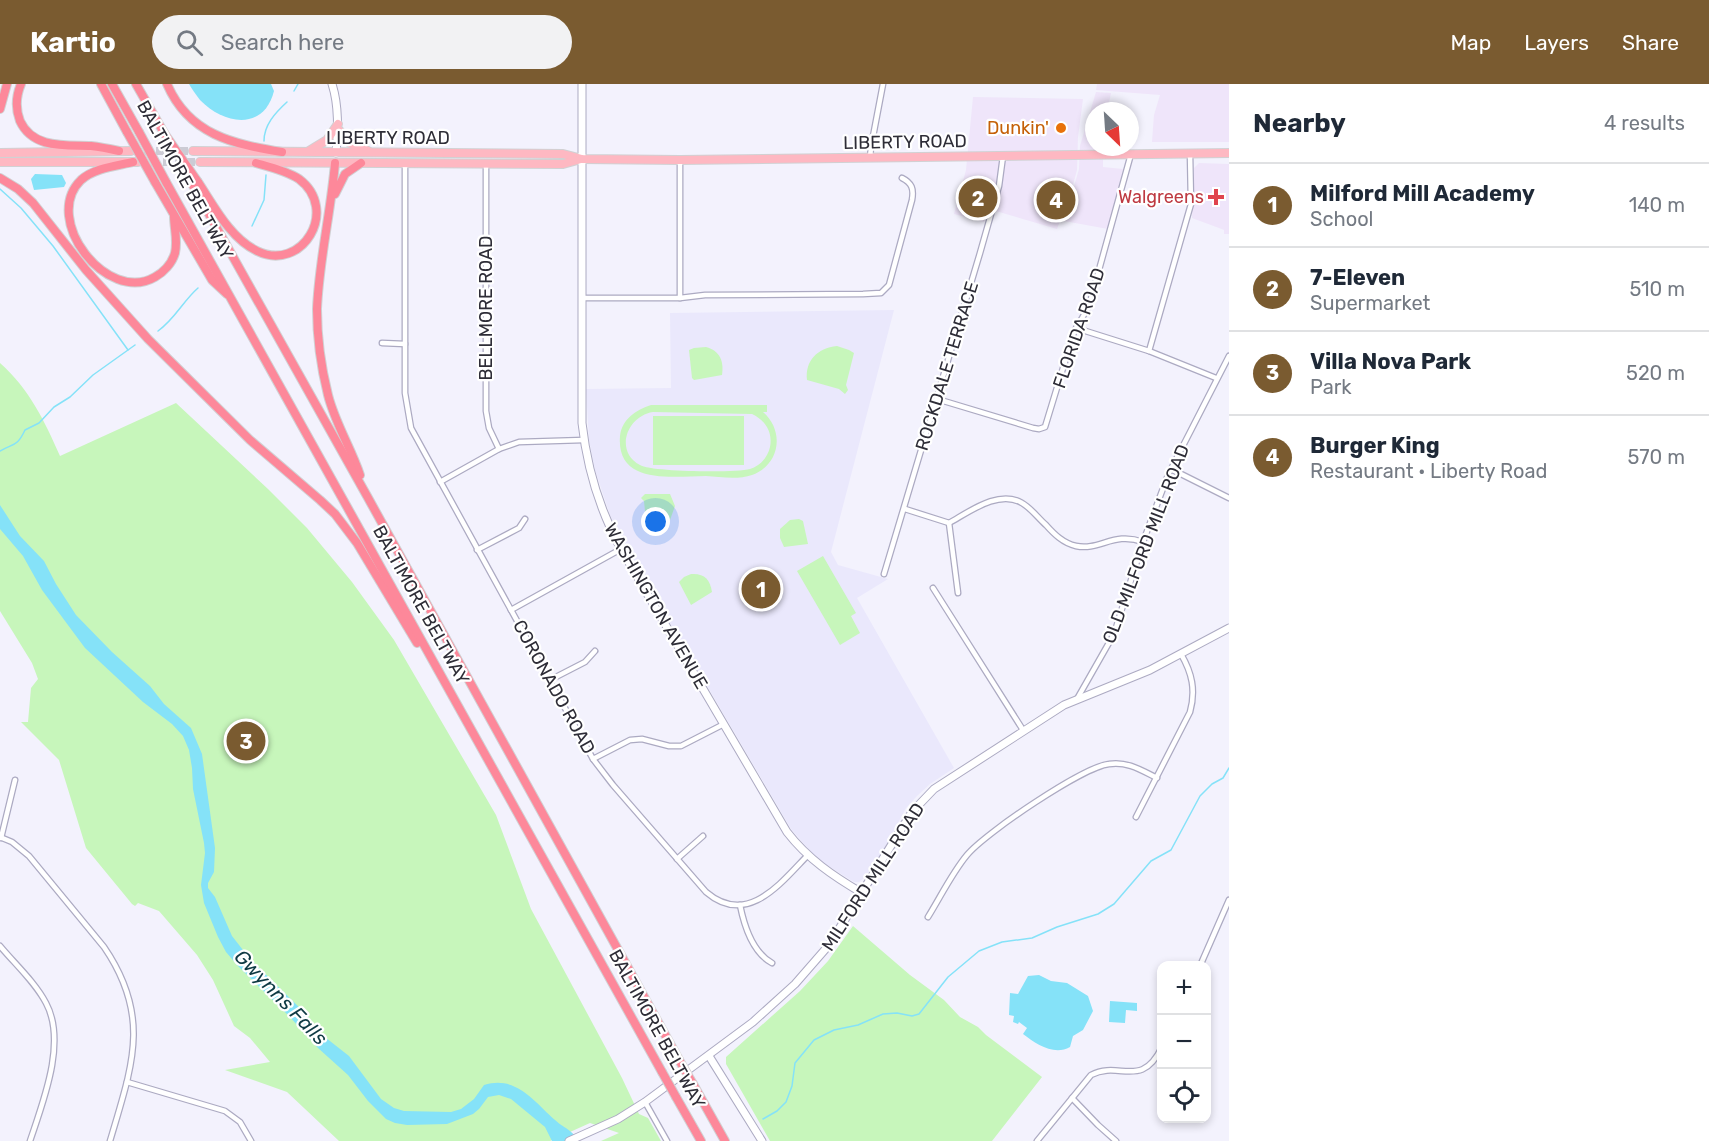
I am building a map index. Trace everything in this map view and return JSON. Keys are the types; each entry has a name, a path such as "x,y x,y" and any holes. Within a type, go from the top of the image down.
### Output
{"highway":[{"path":"0,109 7,84"},
{"path":"21,84 17,97 18,116 23,126 35,138 51,144 119,150"},
{"path":"97,84 113,106"},
{"path":"101,84 212,280 235,303"},
{"name":"BALTIMORE BELTWAY","path":"112,84 701,1141"},
{"name":"BALTIMORE BELTWAY","path":"136,84 194,182 725,1141"},
{"path":"167,84 184,112 208,132 240,144 282,152"},
{"path":"135,162 95,171 82,179 74,189 68,207 68,220 81,246 96,264 114,279 128,283 144,282 162,272 171,260 176,238 174,216"},
{"path":"194,182 228,226 249,247 268,255 287,253 302,245 311,234 317,214 314,200 297,178 256,163"},
{"path":"335,163 317,308 321,358 333,414 355,460 367,496"},
{"path":"331,206 342,179 361,163"},
{"path":"0,178 18,189 33,203 112,300 174,366 250,440 335,514 357,543 470,728"}],"main road":[{"path":"332,84 337,104 338,126 335,163"},
{"name":"WASHINGTON AVENUE","path":"582,84 581,399 584,440 599,501 621,549 787,832 807,856 821,868 862,893"},
{"path":"305,153 324,144 338,126"},
{"path":"338,126 354,146 372,153"},
{"path":"0,153 131,151"},
{"name":"LIBERTY ROAD","path":"194,151 563,154 582,159 681,160 1085,155"},
{"name":"LIBERTY ROAD","path":"1139,154 1229,153"},
{"name":"LIBERTY ROAD","path":"200,162 563,164 582,159"},
{"path":"0,162 135,162"},
{"name":"MILFORD MILL ROAD","path":"569,1141 618,1119 709,1056 753,1022 814,964 835,937 921,800 1023,730 1077,699 1140,674 1229,628"},
{"path":"709,1056 762,1141"}],"street":[{"path":"870,158 884,84"},
{"path":"1149,351 1191,204 1190,153"},
{"name":"ROCKDALE TERRACE","path":"884,574 999,186 1003,156"},
{"name":"FLORIDA ROAD","path":"937,399 1033,429 1043,428 1076,328 1089,306 1130,156"},
{"path":"680,298 681,160"},
{"name":"CORONADO ROAD","path":"405,163 405,393 408,416 415,437 593,759 711,897 724,903 740,905"},
{"name":"BELLMORE ROAD","path":"486,164 486,411 489,429 499,449"},
{"path":"582,298 680,298 705,294 881,293 889,285 912,200 912,187 902,178"},
{"path":"1076,328 1149,351 1216,378"},
{"path":"382,343 405,344"},
{"name":"OLD MILFORD MILL ROAD","path":"1077,699 1114,634 1143,542 1171,469 1229,356"},
{"path":"440,482 499,449 529,441 584,440"},
{"path":"1171,469 1229,498"},
{"path":"905,509 949,523 991,501 1009,500 1022,503 1056,536 1074,545 1087,547 1121,538 1143,542"},
{"path":"477,550 519,528 525,519"},
{"path":"949,523 958,593"},
{"path":"511,610 621,549"},
{"path":"933,588 1023,730"},
{"path":"550,680 585,662 595,651"},
{"path":"1136,817 1187,721 1192,704 1192,681 1181,654"},
{"path":"593,759 630,740 681,746 724,724"},
{"path":"928,917 961,864 980,841 1074,778 1100,766 1117,764 1134,766 1157,778"},
{"path":"15,780 0,838 17,846 29,856 114,962 125,985 132,1010 134,1046 127,1082 110,1141"},
{"path":"677,859 703,836"},
{"path":"772,963 764,958 750,936 740,905 756,902 769,894 807,856"},
{"path":"1202,961 1229,900"},
{"path":"0,947 46,1003 54,1024 50,1073 30,1141"},
{"path":"1037,1141 1094,1074 1136,1071 1147,1067 1157,1055"},
{"path":"127,1082 225,1111 240,1122 251,1141"},
{"path":"1072,1098 1116,1141"},
{"path":"645,1102 667,1141"}],"shaded area":[{"path":"1097,84 1229,84 1229,142 1152,142 1154,115 1160,95 1096,90"},
{"path":"1096,92 1111,93 1109,102 1093,102"},
{"path":"973,97 1083,99 1077,170 1063,221 1060,221 1057,229 989,209 984,222 954,214 966,170"},
{"path":"1085,129 1085,156 1103,156 1103,167 1123,169 1108,229 1064,221 1079,169 1080,146"},
{"path":"1199,163 1229,164 1229,234 1224,234 1224,230 1192,218 1194,168"},
{"path":"894,310 831,552 838,565 888,579 857,598 954,768 930,784 906,808 883,851 864,878 859,882 854,882 825,864 791,829 625,546 610,515 595,470 589,440 586,389 671,388 670,313"}],"green space":[{"path":"837,346 854,353 846,385 848,390 845,394 839,389 807,380 810,361 824,349"},
{"path":"706,347 715,351 720,357 722,375 694,380 689,350"},
{"path":"0,363 28,395 60,456 176,403 307,528 352,582 394,640 496,815 531,909 639,1114 648,1118 661,1141 601,1141 619,1133 590,1123 550,1141 339,1141 287,1092 225,1070 270,1062 250,1038 234,1026 213,980 197,955 159,911 138,903 135,906 132,904 86,848 59,760 21,722 28,722 31,688 38,679 32,663 0,611"},
{"path":"651,405 767,405 767,412 763,412 770,420 777,438 774,456 761,470 741,477 664,477 637,471 627,463 621,452 620,436 627,420","holes":["653,412 752,414 767,427 771,442 765,458 750,469 728,471 660,469 640,465 627,451 627,435 631,427 636,420"]},
{"path":"653,416 744,416 744,465 653,465"},
{"path":"645,494 670,494 675,506 670,520 658,525 646,522 644,501 641,498"},
{"path":"790,520 803,521 808,544 784,547 780,538 780,529"},
{"path":"823,556 856,613 851,616 860,633 840,645 797,571"},
{"path":"691,574 706,578 712,592 691,605 679,582"},
{"path":"853,926 910,975 944,1000 960,1017 978,1027 1042,1077 992,1141 770,1141 726,1064 726,1057 800,991 828,961"}],"water":[{"path":"189,84 271,84 274,91 269,104 262,113 242,120 220,115 200,100"},
{"path":"35,174 62,175 66,183 64,187 34,190 31,179"},
{"name":"Gwynns Falls","path":"0,505 20,536 44,561 76,615 150,686 164,704 191,728 202,754 215,848 214,872 208,888 215,897 232,936 250,959 305,1013 321,1034 349,1056 381,1099 394,1108 404,1111 451,1112 461,1109 474,1099 484,1085 506,1084 532,1098 579,1141 552,1141 545,1127 511,1099 499,1095 488,1097 473,1114 447,1124 407,1125 386,1119 368,1101 348,1075 318,1048 237,965 226,952 218,937 204,903 201,885 204,843 193,789 189,750 183,736 85,648 42,590 23,556 0,529"},
{"path":"1039,975 1051,981 1067,983 1088,996 1093,1011 1083,1030 1073,1036 1070,1047 1058,1050 1045,1048 1023,1034 1027,1028 1019,1022 1018,1024 1013,1022 1014,1016 1009,1015 1010,993 1018,994 1028,976"},
{"path":"1110,1001 1137,1003 1137,1011 1126,1010 1125,1023 1109,1022"}],"waterway":[{"path":"294,91 298,84"},
{"path":"264,141 264,135 271,120 287,102"},
{"path":"252,226 264,200 266,175"},
{"path":"0,189 21,208 53,246 128,350"},
{"path":"158,331 198,288"},
{"path":"0,451 15,444 25,430 39,423 54,407 70,397 93,375 135,345"},
{"path":"763,1119 777,1111 786,1102 792,1086 795,1063 814,1040 834,1030 858,1025 883,1014 897,1013 912,1016 919,1014 948,977 979,951 1002,942 1032,938 1098,914 1114,904 1151,861 1171,850 1200,796 1212,784 1223,778 1229,768"}],"tunnel":[{"path":"132,151 193,151"},
{"path":"139,162 200,162"}],"place":[{"name":"Dunkin'","path":"1061,128"},
{"name":"Walgreens","path":"1216,197"},
{"name":"7-Eleven","path":"978,198"},
{"name":"Burger King","path":"1056,200"},
{"name":"Milford Mill Academy","path":"761,589"},
{"name":"Villa Nova Park","path":"246,741"}]}
